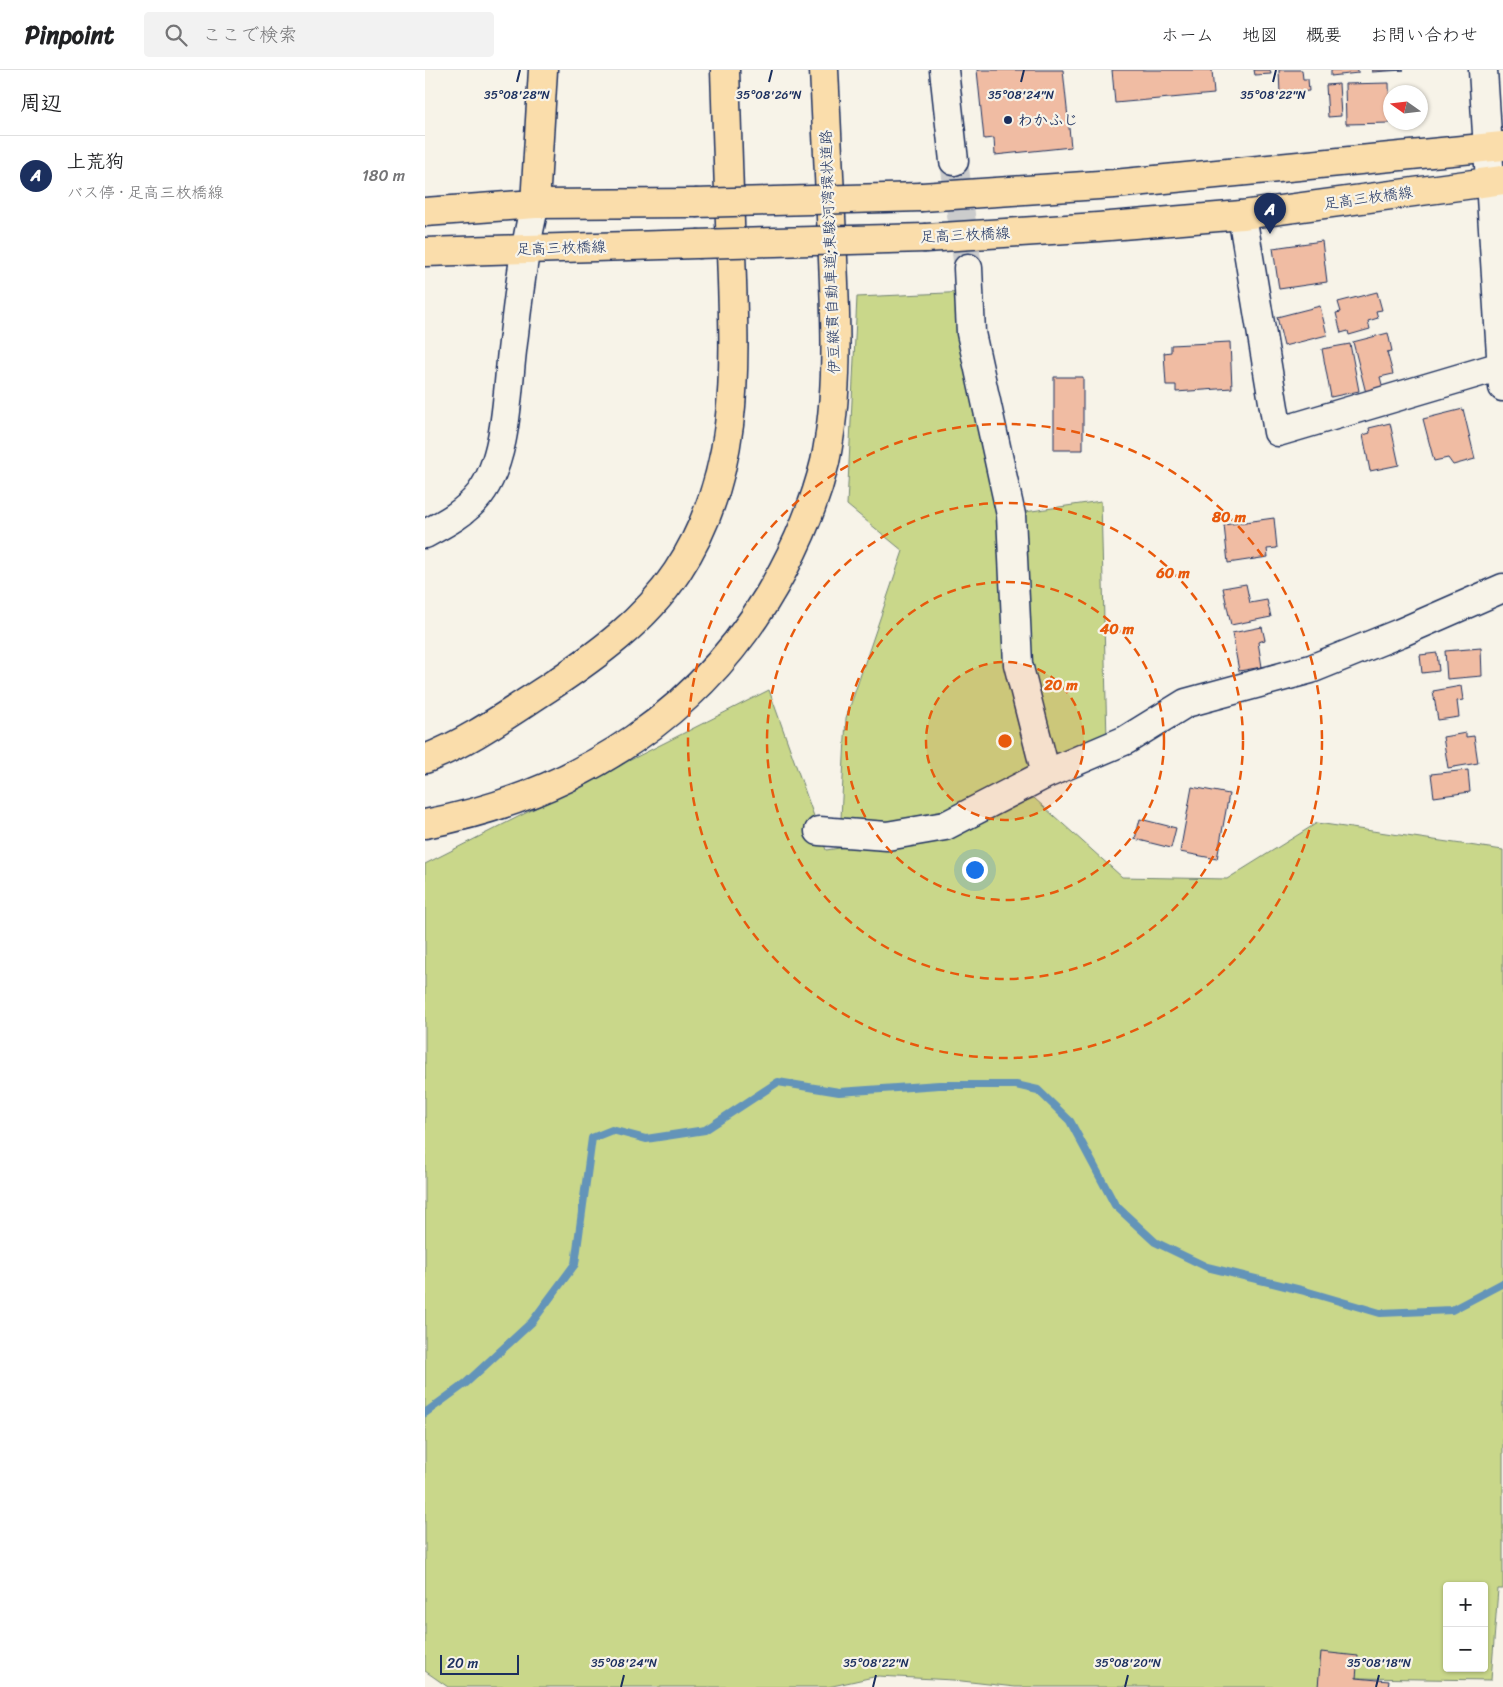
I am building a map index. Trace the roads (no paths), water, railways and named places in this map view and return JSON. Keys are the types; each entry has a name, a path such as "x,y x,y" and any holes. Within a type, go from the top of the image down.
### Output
{"main road":[{"path":"535,204 543,70"},
{"path":"425,758 487,727 556,682 625,632 650,606 698,537 715,498 725,455 733,377 725,70"},
{"name":"伊豆縦貫自動車道;東駿河湾環状道路","path":"425,824 505,804 559,782 610,756 655,725 698,688 737,644 768,599 793,552 812,505 825,462 832,415 835,366 835,316 824,70"},
{"path":"425,212 535,204 695,203 922,197 1114,184 1496,147"},
{"name":"足高三枚橋線","path":"425,252 926,238 1098,227 1242,215 1497,180"},
{"path":"425,746 486,720 556,682"}],"street":[{"path":"944,70 954,161"},
{"path":"1242,215 1278,432 1502,377 1496,147 1483,70"},
{"path":"425,534 455,520 480,494 496,463 503,428 524,249 535,204"},
{"path":"968,268 971,333 1011,514 1018,664 1046,774"},
{"path":"819,831 887,836 945,826 1046,774 1126,740 1186,703 1311,669 1400,634 1503,588"}],"waterway":[{"path":"425,1413 466,1383 532,1322 575,1264 592,1138 612,1130 646,1139 705,1130 778,1082 839,1092 939,1085 1016,1085 1038,1090 1070,1121 1115,1205 1155,1242 1207,1267 1305,1291 1380,1313 1452,1310 1503,1283"}],"tunnel":[{"path":"954,161 968,268"}],"place":[{"name":"わかふじ","path":"1008,120"},
{"name":"上荒狗","path":"1270,234"}]}
